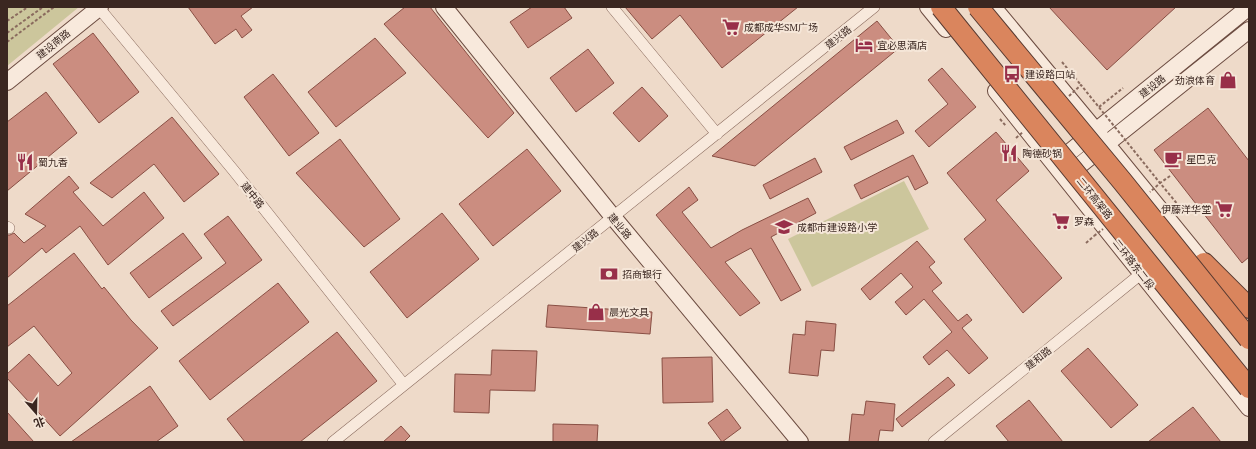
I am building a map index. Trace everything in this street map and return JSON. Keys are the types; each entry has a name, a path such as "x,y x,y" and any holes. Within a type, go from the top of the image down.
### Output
{"highway":[{"name":"二环高架路","path":"941,7 1249,388"},
{"path":"978,7 1122,181 1249,339"},
{"path":"1204,263 1249,308"}],"street":[{"name":"建设南路","path":"7,82 99,7"},
{"name":"建中路","path":"99,7 234,171 404,385"},
{"name":"建业路","path":"444,7 613,217 800,442"},
{"path":"612,7 717,134"},
{"name":"建兴路","path":"333,442 874,7"},
{"name":"二环路东二段","path":"928,7 1066,177 1249,408"},
{"path":"993,7 1249,318"},
{"name":"建设路","path":"1055,164 1249,7"},
{"name":"建设路","path":"1066,177 1249,30"},
{"name":"建和路","path":"934,442 1142,273"}],"path":[{"path":"7,21 28,7"},
{"path":"7,33 43,7"},
{"path":"7,42 54,7"},
{"path":"1062,62 1081,85"},
{"path":"1099,107 1123,88"},
{"path":"1170,176 1160,183 1179,206"},
{"path":"1086,243 1094,236"}],"shaded area":[{"path":"7,7 79,7 7,66"},
{"path":"904,181 929,229 812,287 788,239"}],"building":[{"path":"188,7 253,7 241,16 252,30 242,38 236,29 215,44"},
{"path":"405,7 430,7 514,113 488,138 384,24"},
{"path":"532,7 564,7 572,18 528,48 510,22"},
{"name":"成都成华SM广场","path":"625,7 798,7 722,68 680,15 652,39"},
{"path":"1049,7 1176,7 1107,70"},
{"path":"877,21 899,48 755,166 712,156"},
{"path":"93,33 139,92 99,123 53,64"},
{"path":"375,38 406,73 336,127 308,92"},
{"path":"588,49 614,83 576,112 550,78"},
{"path":"942,68 976,107 929,147 915,131 948,104 928,80"},
{"path":"273,74 319,133 289,156 244,97"},
{"path":"642,87 668,116 639,142 613,113"},
{"name":"蜀九香","path":"46,92 77,133 7,191 7,122"},
{"name":"伊藤洋华堂","path":"1208,108 1249,161 1249,257 1242,263 1154,150"},
{"path":"172,117 219,174 184,202 154,164 112,198 90,183"},
{"path":"897,120 904,133 851,160 844,147"},
{"path":"996,132 1029,171 996,200 1062,278 1023,313 964,239 986,220 947,173"},
{"path":"340,139 400,219 364,247 296,173"},
{"path":"527,149 561,191 493,246 459,204"},
{"path":"913,155 928,183 915,190 908,176 861,199 854,185"},
{"path":"815,158 822,172 770,199 763,185"},
{"path":"69,176 79,188 73,192 103,226 144,192 164,218 108,265 80,226 46,253 42,248 7,278 7,235 14,233 24,243 46,226 25,214"},
{"path":"689,187 698,200 682,212 711,248 742,230 808,198 816,213 771,237 801,290 781,301 751,248 725,262 760,303 740,316 656,215"},
{"path":"442,213 479,259 407,318 370,272"},
{"path":"228,216 262,260 173,326 161,311 226,263 204,234"},
{"path":"183,233 202,258 149,298 130,273"},
{"path":"917,241 935,262 929,267 942,283 932,291 958,321 967,314 972,320 962,328 988,358 969,374 947,350 929,365 923,357 952,332 924,299 906,315 895,302 913,287 901,273 870,300 861,289"},
{"path":"74,253 102,289 104,287 131,320 158,348 60,436 7,378 7,374 29,354 58,386 72,373 34,326 7,347 7,306"},
{"path":"278,283 309,322 210,400 179,361"},
{"path":"548,305 652,312 650,334 546,327"},
{"path":"806,321 836,324 834,351 821,350 818,376 789,373 793,334 805,335"},
{"path":"337,332 377,381 300,442 245,442 227,419"},
{"path":"1088,348 1138,405 1111,428 1061,371"},
{"path":"492,350 537,351 535,391 490,390 489,413 454,412 455,374 491,375"},
{"path":"712,357 713,402 663,403 662,358"},
{"path":"948,377 955,385 902,427 896,419"},
{"path":"150,386 178,426 156,442 71,442"},
{"path":"1029,400 1063,442 1009,442 996,426"},
{"path":"866,401 895,404 893,431 880,430 878,442 849,442 852,414 864,415"},
{"path":"1193,407 1221,442 1148,442"},
{"path":"727,409 741,428 722,442 708,423"},
{"path":"7,412 34,442 7,442"},
{"path":"553,424 598,425 597,442 553,442"},
{"path":"401,426 410,436 404,442 383,442"}],"place":[{"name":"成都成华SM广场","path":"731,27"},
{"name":"宜必思酒店","path":"864,45"},
{"name":"建设路口站","path":"1012,74"},
{"name":"劲浪体育","path":"1228,80"},
{"name":"陶德砂锅","path":"1009,153"},
{"name":"星巴克","path":"1173,159"},
{"name":"蜀九香","path":"25,162"},
{"name":"伊藤洋华堂","path":"1224,209"},
{"name":"罗森","path":"1061,221"},
{"name":"成都市建设路小学","path":"784,227"},
{"name":"招商银行","path":"609,274"},
{"name":"晨光文具","path":"596,312"}]}
